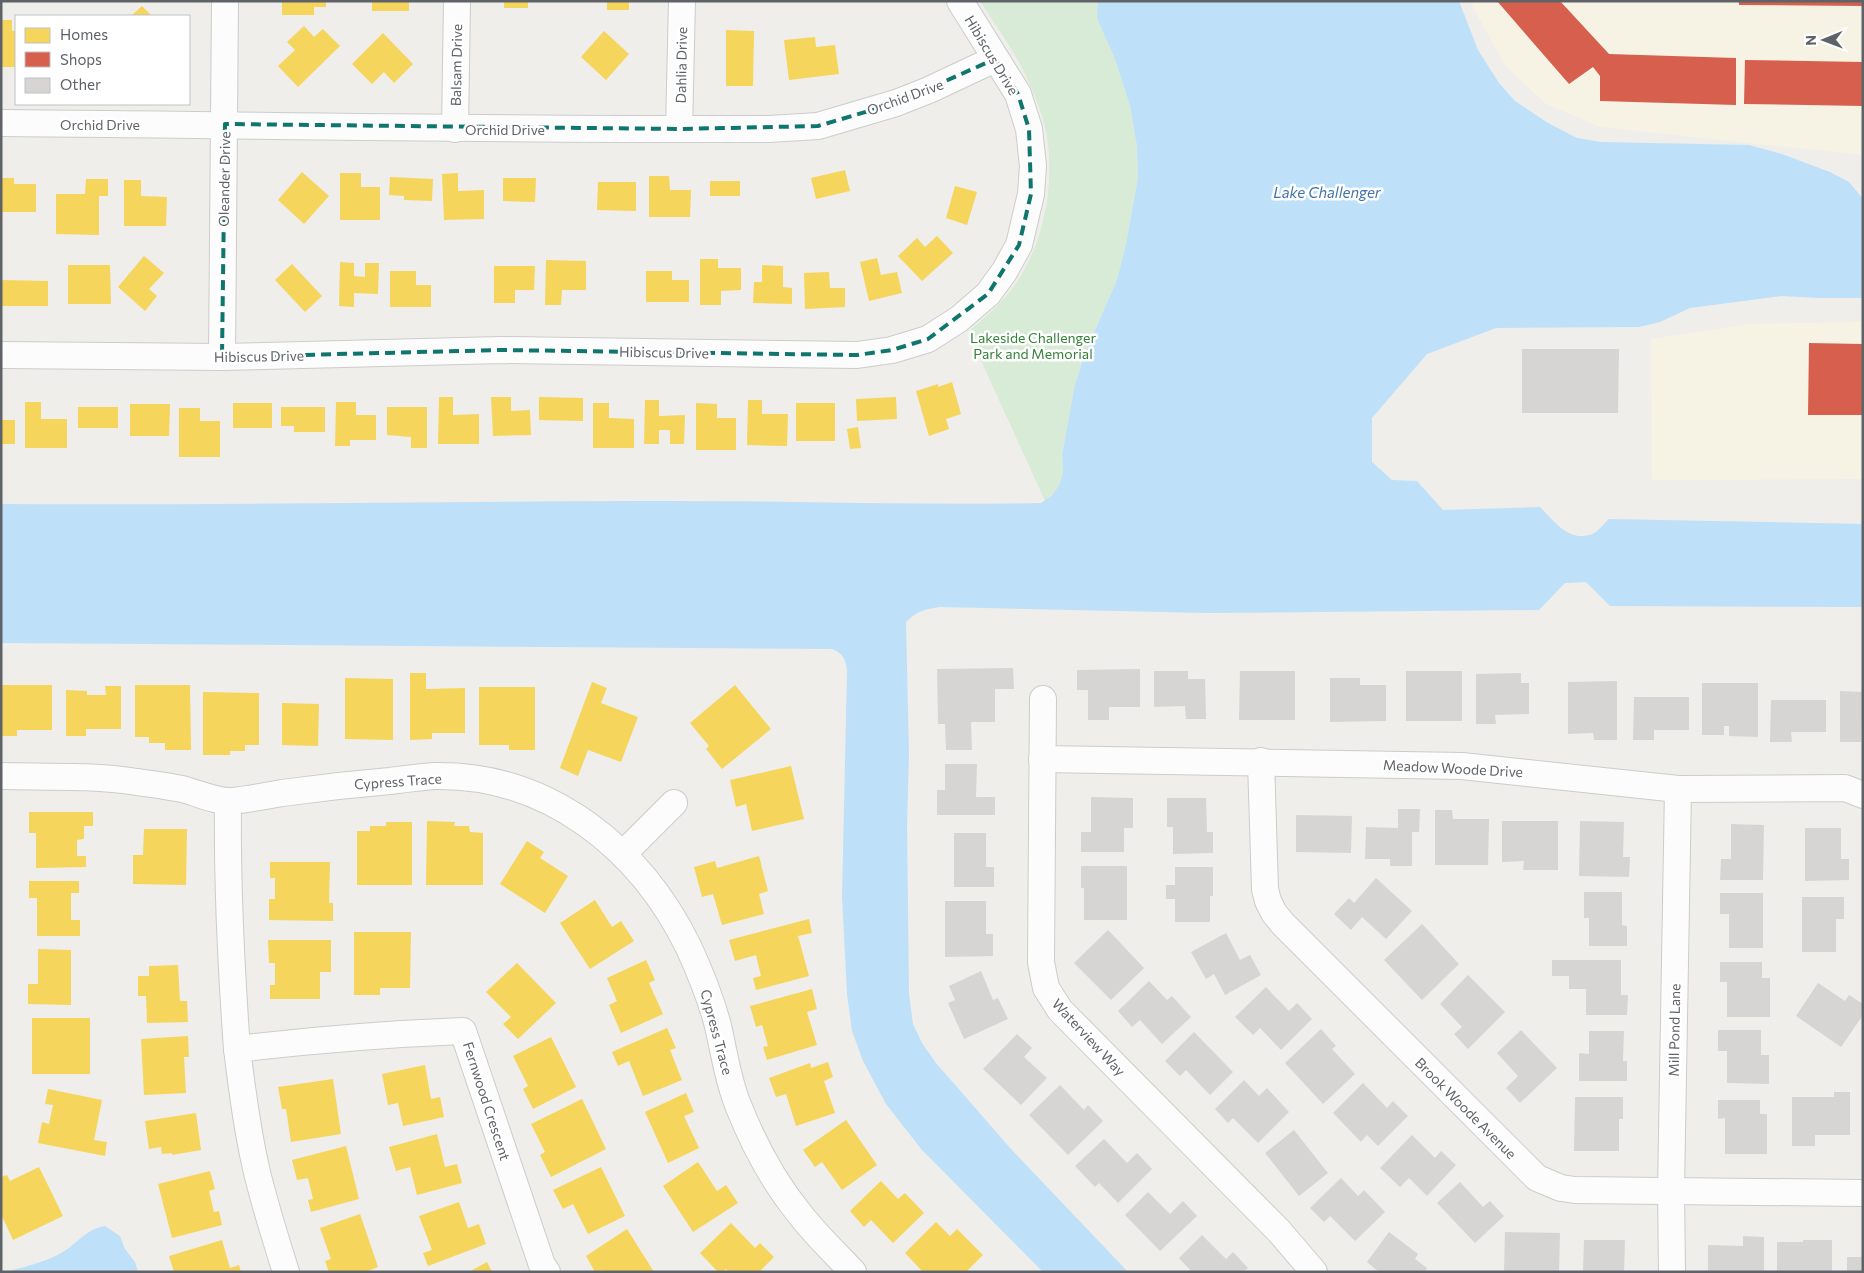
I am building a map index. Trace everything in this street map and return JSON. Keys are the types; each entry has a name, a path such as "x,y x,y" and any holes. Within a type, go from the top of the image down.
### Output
{"street":[{"name":"Oleander Drive","path":"222,357 225,1"},
{"name":"Balsam Drive","path":"455,129 457,1"},
{"name":"Dahlia Drive","path":"679,130 682,1"},
{"name":"Hibiscus Drive","path":"1,355 222,357 501,350 857,355 892,350 928,338 959,319 988,294 1004,272 1019,245 1031,194 1033,166 1030,129 1018,94 960,1"},
{"name":"Orchid Drive","path":"1,123 679,130 769,129 818,126 904,100 996,59"},
{"name":"Waterview Way","path":"1042,699 1042,962 1043,975 1052,1000 1279,1230 1314,1272"},
{"name":"Meadow Woode Drive","path":"1042,758 1462,766 1678,789 1845,788 1863,794"},
{"name":"Brook Woode Avenue","path":"1261,762 1265,889 1271,907 1283,924 1537,1178 1560,1188 1575,1190 1863,1192"},
{"name":"Cypress Trace","path":"1,776 86,777 134,781 181,789 228,801 331,787 435,776 468,778 509,787 563,809 591,826 622,854 644,878 668,911 688,946 704,984 717,1022 737,1103 754,1142 775,1180 799,1214 853,1272"},
{"name":"Mill Pond Lane","path":"1672,1272 1671,1191 1678,789"},
{"path":"228,801 230,930 237,1049 256,1167 271,1225 286,1272"},
{"path":"622,854 674,803"},
{"name":"Fernwood Crescent","path":"237,1049 312,1040 463,1030 542,1265 547,1272"}],"highlighted area":[{"path":"995,59 1018,94 1029,129 1031,194 1019,245 988,294 928,339 892,350 857,355 501,350 222,357 225,124 679,129 818,126 896,103"}],"shaded area":[{"path":"1472,1 1863,1 1863,155 1601,127 1546,104 1504,64 1473,7"},
{"path":"1863,322 1863,479 1652,480 1651,339 1751,324"}],"green space":[{"name":"Lakeside Challenger Park and Memorial","path":"980,1 1098,1 1097,17 1115,59 1130,106 1137,147 1138,177 1126,244 1117,280 1086,351 1075,384 1062,455 1063,472 1059,487 1045,501 968,332 1003,300 1029,261 1036,245 1046,210 1049,173 1047,137 1035,96 1019,62"}],"water":[{"name":"Lake Challenger","path":"1098,1 1459,1 1478,50 1499,83 1515,101 1548,123 1577,138 1601,142 1749,145 1782,154 1830,172 1849,182 1863,199 1863,298 1781,296 1690,308 1660,322 1639,327 1496,328 1427,354 1372,418 1372,462 1392,480 1417,481 1443,510 1540,507 1563,529 1576,536 1594,533 1609,519 1863,524 1863,607 1610,606 1586,582 1565,583 1539,610 1207,613 940,607 922,611 910,618 906,622 909,754 907,825 909,994 913,1024 922,1043 936,1063 1011,1149 1128,1272 1043,1272 922,1150 886,1104 863,1061 852,1031 847,994 842,897 847,671 845,660 839,653 832,649 1,643 1,504 689,501 940,504 1041,503 1051,496 1059,486 1063,472 1062,455 1075,384 1086,351 1117,280 1126,244 1138,177 1137,147 1130,106 1115,59 1097,17"},
{"path":"105,1226 120,1236 125,1249 135,1262 138,1272 7,1272 43,1261 63,1252 87,1233"}],"building: Homes":[{"path":"282,1 326,1 326,7 314,7 314,15 282,15"},
{"path":"372,1 409,1 409,11 372,11"},
{"path":"504,1 528,1 528,8 504,8"},
{"path":"607,1 629,1 629,10 607,10"},
{"path":"142,6 151,15 132,15"},
{"path":"1,20 12,20 12,31 15,31 15,67 1,67"},
{"path":"304,26 314,37 323,29 340,46 298,87 278,66 295,50 287,42"},
{"path":"726,30 754,31 753,86 726,86"},
{"path":"604,31 629,54 606,80 581,57"},
{"path":"383,33 413,64 394,83 384,72 372,84 352,64"},
{"path":"815,37 816,47 835,45 839,74 789,80 784,40"},
{"path":"845,170 850,191 816,199 811,178"},
{"path":"302,172 329,196 304,224 278,200"},
{"path":"340,173 361,173 361,187 380,187 380,220 340,220"},
{"path":"458,173 458,191 484,190 484,219 444,220 442,174"},
{"path":"649,176 669,176 670,190 691,190 690,217 649,217"},
{"path":"390,177 433,179 432,201 404,200 404,196 389,195"},
{"path":"1,178 14,178 14,184 36,184 36,212 1,212"},
{"path":"503,178 536,178 535,202 503,201"},
{"path":"86,179 108,179 108,196 99,196 99,235 56,234 56,194 85,194"},
{"path":"124,180 141,180 141,196 167,197 166,226 124,226"},
{"path":"710,181 740,181 740,196 710,196"},
{"path":"598,182 636,182 636,211 597,210"},
{"path":"955,186 977,192 967,225 946,218"},
{"path":"937,236 953,253 922,281 898,256 917,238 925,247"},
{"path":"144,256 164,273 149,289 157,296 145,311 118,287"},
{"path":"877,258 881,275 897,272 902,293 869,301 860,262"},
{"path":"700,259 718,259 718,268 741,268 741,290 721,291 721,305 700,305"},
{"path":"546,260 586,261 586,290 562,290 561,305 545,305"},
{"path":"340,262 354,263 354,276 365,277 365,263 379,263 378,294 354,293 354,307 339,306"},
{"path":"292,264 322,296 305,312 275,280"},
{"path":"68,265 110,265 111,304 68,304"},
{"path":"762,265 783,266 783,287 792,288 792,304 753,303 754,282 762,282"},
{"path":"494,266 535,266 534,290 515,290 515,303 494,303"},
{"path":"390,271 416,271 416,285 431,285 431,307 390,307"},
{"path":"646,271 672,271 672,280 689,280 689,302 646,302"},
{"path":"829,272 830,288 845,288 845,307 805,309 804,273"},
{"path":"1,280 48,281 48,306 1,306"},
{"path":"952,382 961,414 946,419 949,429 929,436 916,391"},
{"path":"439,397 453,397 453,415 479,414 479,444 438,444"},
{"path":"491,397 511,397 511,411 530,410 531,435 493,436"},
{"path":"539,397 583,398 583,421 539,420"},
{"path":"896,397 897,419 857,421 856,399"},
{"path":"645,400 659,400 659,416 685,415 684,444 670,444 670,430 659,430 659,444 644,444"},
{"path":"748,400 762,400 762,414 788,414 787,446 747,445"},
{"path":"25,402 41,402 41,419 67,419 67,448 25,448"},
{"path":"336,402 356,402 356,415 376,415 376,440 350,440 350,446 335,446"},
{"path":"233,403 272,403 272,428 233,428"},
{"path":"593,403 609,403 609,418 634,419 634,448 593,448"},
{"path":"696,403 717,404 717,418 736,418 736,450 696,450"},
{"path":"796,403 835,403 835,441 796,441"},
{"path":"130,404 170,404 169,436 130,436"},
{"path":"78,407 118,407 118,428 78,428"},
{"path":"281,407 325,407 325,432 294,432 294,426 281,426"},
{"path":"387,407 427,407 427,448 411,448 411,437 387,435"},
{"path":"179,408 200,408 200,421 220,421 220,457 179,457"},
{"path":"1,420 15,420 15,444 1,444"},
{"path":"858,427 861,448 850,449 847,429"},
{"path":"410,673 426,673 426,689 465,688 465,733 432,733 432,739 410,740"},
{"path":"345,678 393,679 393,740 345,739"},
{"path":"592,682 607,688 601,703 638,717 621,762 588,750 578,776 560,768"},
{"path":"1,685 52,685 52,730 17,730 17,736 1,736"},
{"path":"135,685 190,685 191,750 165,750 165,743 149,743 149,737 135,737"},
{"path":"735,685 771,729 722,769 706,749 709,746 690,723"},
{"path":"105,686 121,686 121,729 86,729 86,736 66,736 66,690 87,691 87,695 106,695"},
{"path":"479,687 535,687 535,750 509,750 509,745 479,745"},
{"path":"203,692 259,693 259,745 245,745 245,751 230,751 230,755 203,755"},
{"path":"282,703 319,704 318,746 282,745"},
{"path":"791,766 804,819 752,831 746,804 736,807 730,780"},
{"path":"29,812 93,812 93,826 84,826 84,839 77,840 77,856 86,856 86,867 36,868 36,833 29,833"},
{"path":"427,821 455,822 454,826 469,826 470,832 483,833 483,885 426,885"},
{"path":"386,822 412,822 412,885 357,885 357,831 370,831 370,826 386,826"},
{"path":"144,829 187,829 186,885 133,884 133,855 143,855"},
{"path":"527,841 544,852 540,858 568,876 545,913 500,884"},
{"path":"759,856 768,891 759,894 764,914 722,925 713,894 702,897 694,867 715,861 717,868"},
{"path":"270,862 330,862 329,903 333,903 333,921 269,920 269,899 275,899 275,878 270,878"},
{"path":"29,881 79,881 79,893 71,893 71,920 80,920 80,936 37,936 37,898 29,898"},
{"path":"595,900 612,927 621,921 634,941 590,969 560,923"},
{"path":"809,919 812,933 798,936 809,976 756,990 753,978 761,976 756,955 735,961 729,940"},
{"path":"354,932 411,932 410,988 380,988 380,995 354,995"},
{"path":"268,940 331,940 331,972 320,972 320,999 270,999 270,985 275,985 275,963 269,963"},
{"path":"38,949 71,950 71,1005 28,1004 28,984 38,984"},
{"path":"646,960 655,980 649,983 663,1014 621,1033 609,1005 617,1001 607,978"},
{"path":"517,963 556,1003 518,1039 503,1024 511,1017 486,992"},
{"path":"178,965 180,1001 187,1001 188,1022 147,1023 146,996 138,996 138,976 149,976 149,966"},
{"path":"812,989 817,1009 807,1012 817,1045 767,1060 763,1047 768,1046 762,1025 756,1027 750,1006"},
{"path":"32,1018 90,1018 90,1074 32,1074"},
{"path":"667,1028 676,1048 670,1050 682,1080 643,1096 629,1061 618,1066 612,1052"},
{"path":"188,1036 189,1057 184,1057 186,1093 144,1095 141,1039"},
{"path":"551,1037 576,1087 533,1109 523,1089 528,1086 513,1056"},
{"path":"828,1062 833,1077 824,1081 835,1113 796,1126 786,1094 776,1097 769,1078 810,1063 811,1068"},
{"path":"425,1065 431,1099 440,1097 444,1117 403,1126 398,1103 388,1105 382,1074"},
{"path":"333,1079 341,1134 291,1142 286,1109 282,1109 278,1087"},
{"path":"48,1089 102,1100 94,1140 107,1142 105,1156 38,1143 42,1122 49,1124 53,1105 45,1104"},
{"path":"686,1093 694,1112 684,1116 699,1148 668,1163 645,1112"},
{"path":"582,1099 606,1149 551,1177 540,1155 545,1152 531,1124"},
{"path":"196,1113 201,1150 172,1155 172,1153 162,1154 161,1147 149,1149 145,1121"},
{"path":"846,1120 877,1165 842,1190 822,1162 815,1167 803,1150"},
{"path":"437,1134 445,1167 457,1164 462,1183 417,1195 410,1167 396,1171 389,1147"},
{"path":"346,1146 359,1199 311,1212 308,1200 313,1199 308,1178 297,1180 292,1160"},
{"path":"698,1162 717,1191 726,1185 738,1203 693,1232 663,1186"},
{"path":"39,1167 63,1216 13,1240 1,1214 1,1177 7,1175 10,1181"},
{"path":"601,1167 625,1216 588,1234 573,1204 563,1209 553,1190"},
{"path":"210,1171 215,1189 209,1191 214,1212 219,1211 222,1225 172,1238 158,1184"},
{"path":"881,1181 898,1199 905,1193 924,1213 893,1243 871,1220 864,1227 850,1211"},
{"path":"459,1202 468,1228 479,1224 486,1244 428,1266 423,1253 432,1250 419,1216"},
{"path":"360,1214 378,1267 365,1272 329,1272 325,1261 331,1259 320,1228"},
{"path":"936,1222 950,1236 957,1229 983,1255 966,1272 923,1272 905,1253"},
{"path":"731,1223 755,1248 760,1243 774,1257 759,1272 729,1272 726,1269 718,1272 700,1253"},
{"path":"627,1229 654,1272 604,1272 602,1270 595,1272 586,1256"},
{"path":"222,1240 230,1268 239,1265 241,1272 174,1272 169,1256"},
{"path":"487,1262 492,1272 469,1272"}],"building: Shops":[{"path":"1497,1 1560,1 1609,54 1736,58 1736,105 1600,101 1600,76 1593,67 1569,84"},
{"path":"1739,1 1863,1 1863,6 1739,5"},
{"path":"1745,60 1863,62 1863,106 1744,104"},
{"path":"1809,343 1863,344 1863,415 1808,415"}],"building: Other":[{"path":"1522,349 1619,349 1618,413 1522,413"},
{"path":"1013,668 1014,689 995,689 995,722 971,722 972,750 946,750 945,724 938,724 937,669"},
{"path":"1140,669 1140,707 1109,707 1109,720 1088,720 1088,690 1077,690 1077,670"},
{"path":"1154,671 1188,671 1188,679 1205,679 1206,719 1186,719 1185,706 1154,707"},
{"path":"1240,671 1295,671 1295,720 1239,720"},
{"path":"1406,671 1462,671 1462,721 1406,721"},
{"path":"1521,673 1521,683 1529,683 1529,714 1495,715 1496,724 1476,724 1476,674"},
{"path":"1330,678 1360,678 1360,685 1386,685 1386,721 1330,722"},
{"path":"1617,681 1617,740 1594,740 1593,733 1568,734 1568,682"},
{"path":"1702,683 1758,683 1758,737 1729,736 1729,726 1724,726 1724,735 1702,735"},
{"path":"1840,691 1863,692 1861,742 1840,742"},
{"path":"1634,697 1689,697 1689,730 1654,730 1654,740 1633,740"},
{"path":"1771,700 1826,700 1826,732 1791,732 1792,742 1770,742"},
{"path":"945,764 977,764 976,797 995,797 995,815 937,815 937,790 945,790"},
{"path":"1091,797 1133,798 1133,828 1124,828 1124,852 1081,852 1081,832 1091,832"},
{"path":"1167,798 1206,798 1207,832 1213,832 1213,853 1173,854 1173,827 1167,827"},
{"path":"1398,809 1420,809 1419,832 1412,832 1412,866 1390,866 1390,859 1365,859 1366,827 1398,828"},
{"path":"1435,810 1452,810 1453,819 1489,819 1488,865 1435,865"},
{"path":"1296,815 1352,816 1351,853 1296,852"},
{"path":"1502,821 1558,821 1558,870 1523,870 1524,861 1502,862"},
{"path":"1580,821 1624,822 1623,857 1630,857 1629,877 1579,876"},
{"path":"1731,824 1764,825 1763,880 1720,880 1721,859 1731,859"},
{"path":"1805,828 1841,828 1841,859 1849,859 1849,880 1805,881"},
{"path":"954,833 986,833 986,867 994,867 994,887 954,887"},
{"path":"1081,866 1127,866 1127,920 1084,920 1084,888 1081,888"},
{"path":"1175,867 1213,867 1213,896 1210,896 1210,922 1175,922 1175,899 1166,899 1166,885 1175,885"},
{"path":"1376,878 1412,911 1386,939 1362,917 1351,930 1334,914 1349,898 1354,903"},
{"path":"1584,892 1622,892 1622,925 1627,926 1627,946 1589,946 1589,918 1584,918"},
{"path":"1720,893 1763,893 1763,948 1729,948 1729,914 1720,914"},
{"path":"1802,897 1844,897 1844,919 1836,919 1836,952 1802,952"},
{"path":"945,901 986,901 986,934 993,934 993,956 945,957"},
{"path":"1422,924 1459,964 1422,1000 1384,960"},
{"path":"1108,930 1144,968 1111,1000 1074,963"},
{"path":"1226,933 1240,960 1250,955 1261,975 1225,995 1214,974 1206,979 1191,952"},
{"path":"1552,960 1621,960 1621,995 1628,995 1627,1015 1586,1015 1586,989 1569,989 1569,976 1552,976"},
{"path":"1720,962 1762,962 1762,978 1770,978 1770,1017 1727,1017 1727,982 1720,982"},
{"path":"981,971 993,1000 998,998 1008,1019 964,1039 948,1003 955,1000 949,986"},
{"path":"1468,975 1505,1012 1468,1049 1454,1034 1462,1027 1440,1004"},
{"path":"1149,981 1167,1000 1172,996 1191,1017 1162,1044 1140,1020 1132,1027 1118,1011"},
{"path":"1818,983 1845,1001 1849,995 1863,1004 1863,1015 1841,1047 1796,1016"},
{"path":"1266,987 1289,1011 1297,1003 1312,1019 1281,1050 1260,1028 1253,1035 1235,1017"},
{"path":"1321,1029 1336,1046 1332,1049 1355,1074 1323,1104 1285,1063"},
{"path":"1521,1030 1557,1068 1520,1103 1506,1088 1518,1076 1497,1053"},
{"path":"1718,1030 1761,1030 1761,1055 1769,1055 1769,1084 1727,1083 1727,1051 1718,1051"},
{"path":"1589,1031 1624,1031 1623,1061 1627,1061 1627,1081 1579,1081 1579,1053 1589,1054"},
{"path":"1194,1032 1233,1072 1210,1095 1186,1070 1180,1076 1165,1061"},
{"path":"1017,1034 1032,1048 1024,1057 1047,1078 1021,1105 983,1069"},
{"path":"1244,1080 1259,1096 1267,1088 1289,1112 1258,1143 1233,1118 1228,1123 1215,1109"},
{"path":"1363,1083 1387,1108 1393,1101 1408,1116 1378,1146 1367,1135 1361,1142 1333,1113"},
{"path":"1060,1085 1084,1110 1088,1105 1103,1121 1068,1155 1029,1115"},
{"path":"1834,1092 1850,1092 1850,1135 1815,1135 1815,1146 1792,1146 1792,1097 1834,1097"},
{"path":"1575,1097 1623,1097 1623,1119 1619,1119 1619,1151 1574,1151"},
{"path":"1718,1100 1760,1100 1760,1114 1767,1114 1767,1154 1725,1154 1725,1118 1718,1119"},
{"path":"1294,1130 1328,1173 1299,1196 1265,1153"},
{"path":"1412,1135 1435,1158 1441,1151 1456,1165 1427,1196 1409,1178 1400,1187 1380,1168"},
{"path":"1104,1139 1127,1163 1137,1153 1152,1169 1118,1203 1099,1183 1095,1187 1075,1166"},
{"path":"1341,1178 1358,1196 1364,1190 1385,1212 1355,1241 1330,1216 1324,1222 1310,1208"},
{"path":"1460,1182 1483,1207 1490,1201 1504,1216 1475,1243 1437,1203"},
{"path":"1148,1192 1170,1214 1183,1201 1197,1216 1160,1251 1125,1215"},
{"path":"1389,1232 1418,1254 1415,1259 1427,1268 1425,1272 1379,1272 1367,1262"},
{"path":"1505,1232 1560,1233 1559,1272 1504,1272"},
{"path":"1202,1235 1226,1259 1233,1252 1248,1268 1243,1272 1192,1272 1179,1258"},
{"path":"1743,1236 1764,1237 1764,1272 1708,1272 1708,1245 1743,1246"},
{"path":"1584,1240 1625,1240 1624,1272 1583,1272"},
{"path":"1803,1240 1832,1240 1832,1272 1777,1272 1777,1242 1803,1242"},
{"path":"1847,1257 1863,1257 1863,1272 1847,1272"}]}
